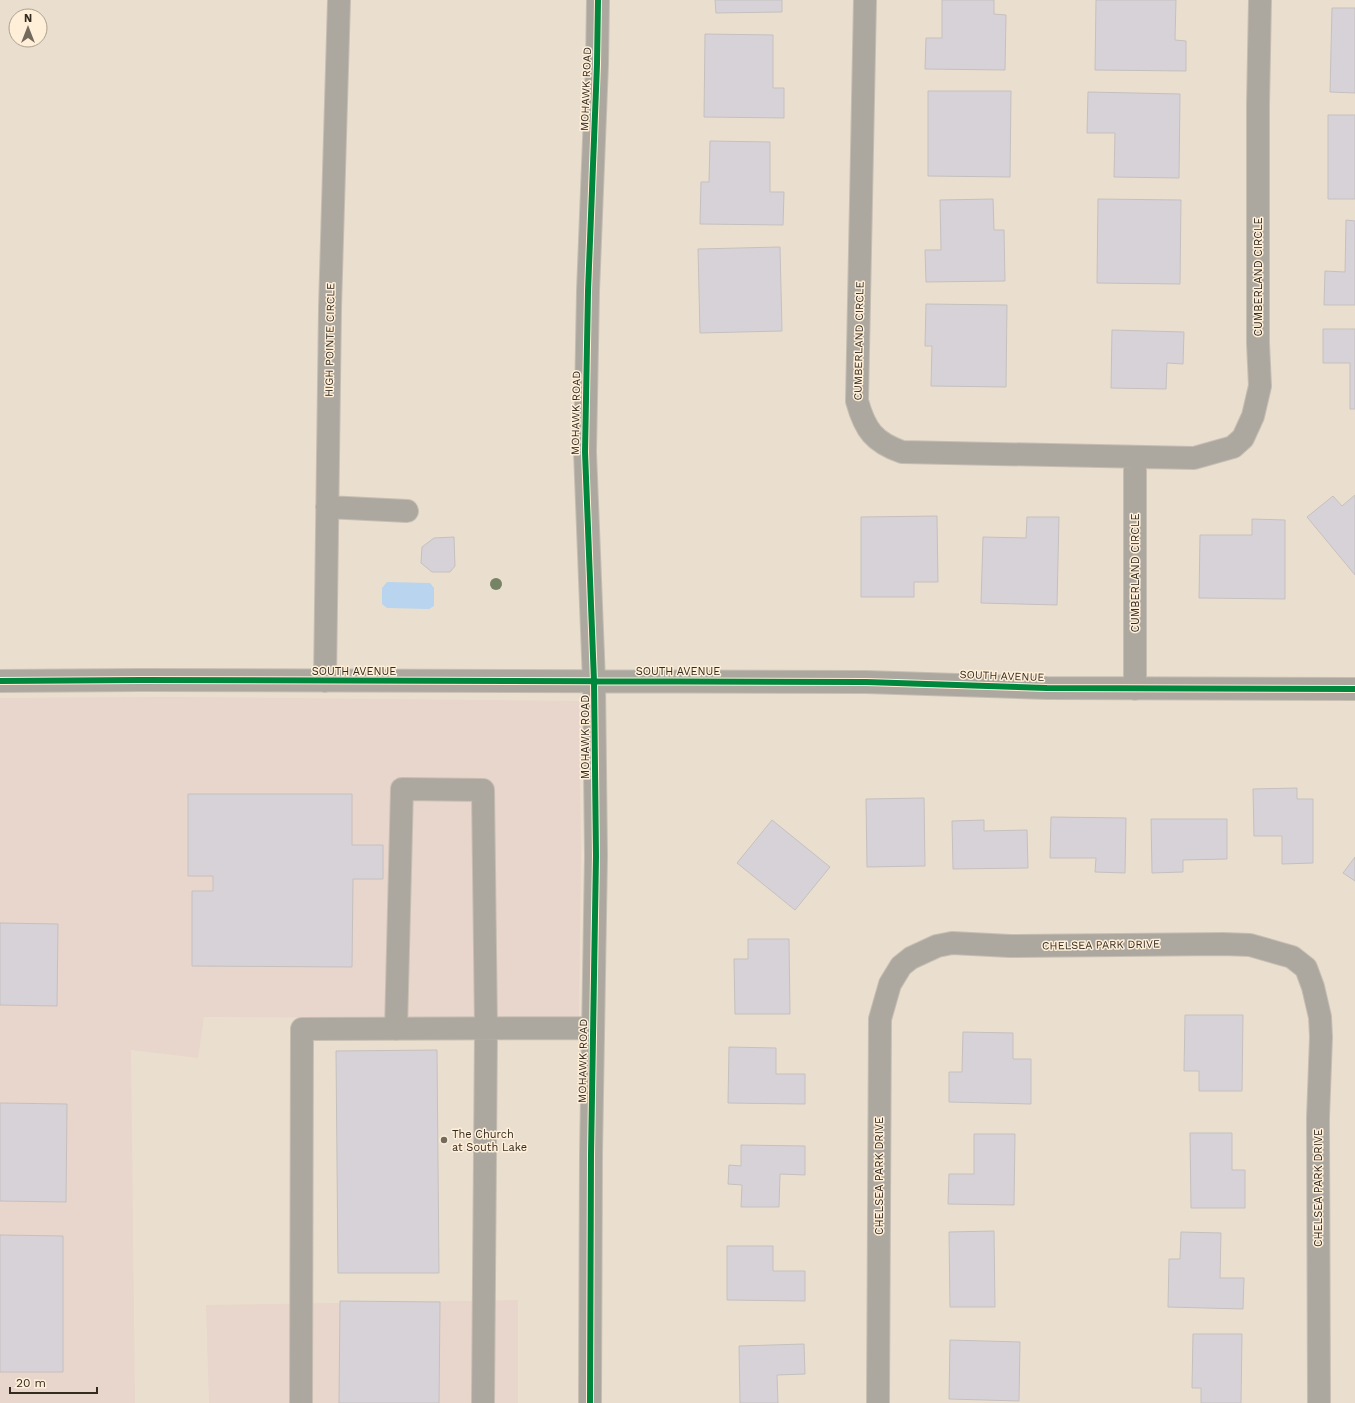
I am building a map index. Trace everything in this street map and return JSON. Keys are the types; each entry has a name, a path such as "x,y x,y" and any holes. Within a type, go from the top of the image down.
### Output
{"street":[{"name":"HIGH POINTE CIRCLE","path":"325,681 330,316 339,0"},
{"name":"MOHAWK ROAD","path":"590,1403 596,856 594,681 586,452 588,291 598,0"},
{"name":"CUMBERLAND CIRCLE","path":"865,0 857,401 861,418 871,433 885,446 902,452 1194,458 1233,447 1243,438 1253,416 1260,386 1258,343 1258,105 1260,0"},
{"name":"CUMBERLAND CIRCLE","path":"1135,457 1135,689"},
{"path":"327,507 407,511"},
{"name":"SOUTH AVENUE","path":"0,681 866,682 1047,688 1355,689"},
{"path":"396,1029 402,788 483,790 486,1028 483,1403"},
{"name":"CHELSEA PARK DRIVE","path":"878,1403 880,1019 890,984 901,966 910,958 937,946 952,943 1010,946 1250,945 1292,957 1306,968 1313,987 1320,1017 1321,1037 1318,1118 1319,1403"},
{"path":"301,1403 302,1028 593,1028"}],"shaded area":[{"path":"173,697 579,701 581,856 579,1019 204,1017 198,1058 131,1050 135,1403 0,1403 0,698"},
{"path":"518,1300 518,1403 209,1403 206,1305"}],"water":[{"path":"387,582 430,583 434,588 434,606 429,609 387,608 382,604 382,588"}],"building":[{"path":"715,0 782,0 782,12 716,13"},
{"path":"942,0 994,0 994,14 1006,15 1005,70 925,69 926,38 942,38"},
{"path":"1096,0 1176,0 1175,40 1186,41 1186,71 1095,70"},
{"path":"1332,8 1355,8 1355,93 1330,92"},
{"path":"705,34 773,35 773,88 784,88 784,118 704,117"},
{"path":"928,91 1011,91 1010,177 928,176"},
{"path":"1088,92 1180,94 1179,178 1114,177 1115,133 1087,133"},
{"path":"1328,115 1355,115 1355,199 1328,199"},
{"path":"710,141 770,142 770,192 784,192 783,225 700,224 701,182 709,182"},
{"path":"993,199 994,230 1004,230 1005,281 926,282 925,250 941,250 940,200"},
{"path":"1098,199 1181,200 1180,284 1097,283"},
{"path":"1346,220 1355,221 1355,305 1324,305 1325,271 1345,272"},
{"path":"780,247 782,331 700,333 698,249"},
{"path":"926,304 1007,305 1006,387 931,386 932,346 925,346"},
{"path":"1323,329 1355,329 1355,409 1350,409 1350,363 1323,363"},
{"path":"1112,330 1184,332 1183,364 1167,363 1166,389 1111,388"},
{"path":"1355,495 1355,575 1307,517 1333,496 1342,506"},
{"path":"937,516 938,582 914,582 914,597 861,597 861,517"},
{"path":"1027,517 1059,517 1057,605 981,603 983,537 1026,538"},
{"path":"1252,519 1285,520 1285,599 1199,598 1200,535 1252,535"},
{"path":"454,537 455,566 450,572 432,572 421,563 422,547 434,538"},
{"path":"1297,788 1297,799 1313,799 1313,863 1282,864 1282,836 1254,836 1253,789"},
{"path":"188,794 352,794 352,845 383,845 383,879 353,879 352,967 192,966 192,891 213,891 213,876 188,876"},
{"path":"924,798 925,866 867,867 866,799"},
{"path":"1051,817 1126,818 1125,873 1095,872 1096,858 1050,858"},
{"path":"1151,819 1227,819 1227,859 1183,860 1183,872 1152,873"},
{"path":"772,820 830,867 795,910 737,863"},
{"path":"984,820 984,831 1027,830 1028,868 953,869 952,821"},
{"path":"1355,857 1355,881 1343,873"},
{"path":"0,923 58,924 57,1006 0,1005"},
{"path":"748,939 789,939 790,1014 735,1014 734,959 748,959"},
{"path":"1185,1015 1243,1015 1242,1091 1199,1091 1199,1071 1184,1071"},
{"path":"963,1032 1013,1033 1013,1059 1031,1059 1031,1104 949,1102 949,1072 962,1072"},
{"path":"729,1047 776,1048 776,1074 805,1074 805,1104 728,1103"},
{"path":"437,1050 439,1273 338,1273 336,1051"},
{"path":"0,1103 67,1104 66,1202 0,1201"},
{"path":"1190,1133 1232,1133 1232,1170 1245,1170 1245,1208 1191,1208"},
{"path":"974,1134 1015,1134 1014,1205 948,1204 949,1174 974,1174"},
{"path":"741,1145 805,1146 805,1175 780,1174 779,1207 741,1207 742,1185 728,1184 729,1165 741,1166"},
{"path":"994,1231 995,1307 950,1307 949,1232"},
{"path":"1181,1232 1221,1233 1220,1278 1244,1278 1243,1309 1168,1307 1169,1259 1180,1259"},
{"path":"0,1235 63,1236 63,1372 0,1372"},
{"path":"727,1246 773,1246 773,1271 805,1271 805,1301 727,1300"},
{"path":"340,1301 440,1302 439,1403 339,1403"},
{"path":"1193,1334 1242,1334 1241,1403 1201,1403 1201,1388 1192,1388"},
{"path":"950,1340 1020,1342 1019,1401 949,1399"},
{"path":"804,1344 805,1374 777,1375 778,1403 740,1403 739,1346"}],"cycle path":[{"path":"590,1403 591,1155 596,856 594,681 585,452 588,291 598,0"},
{"path":"0,681 866,682 1047,688 1355,689"}],"place":[{"name":"The Church at South Lake","path":"444,1140"}]}
